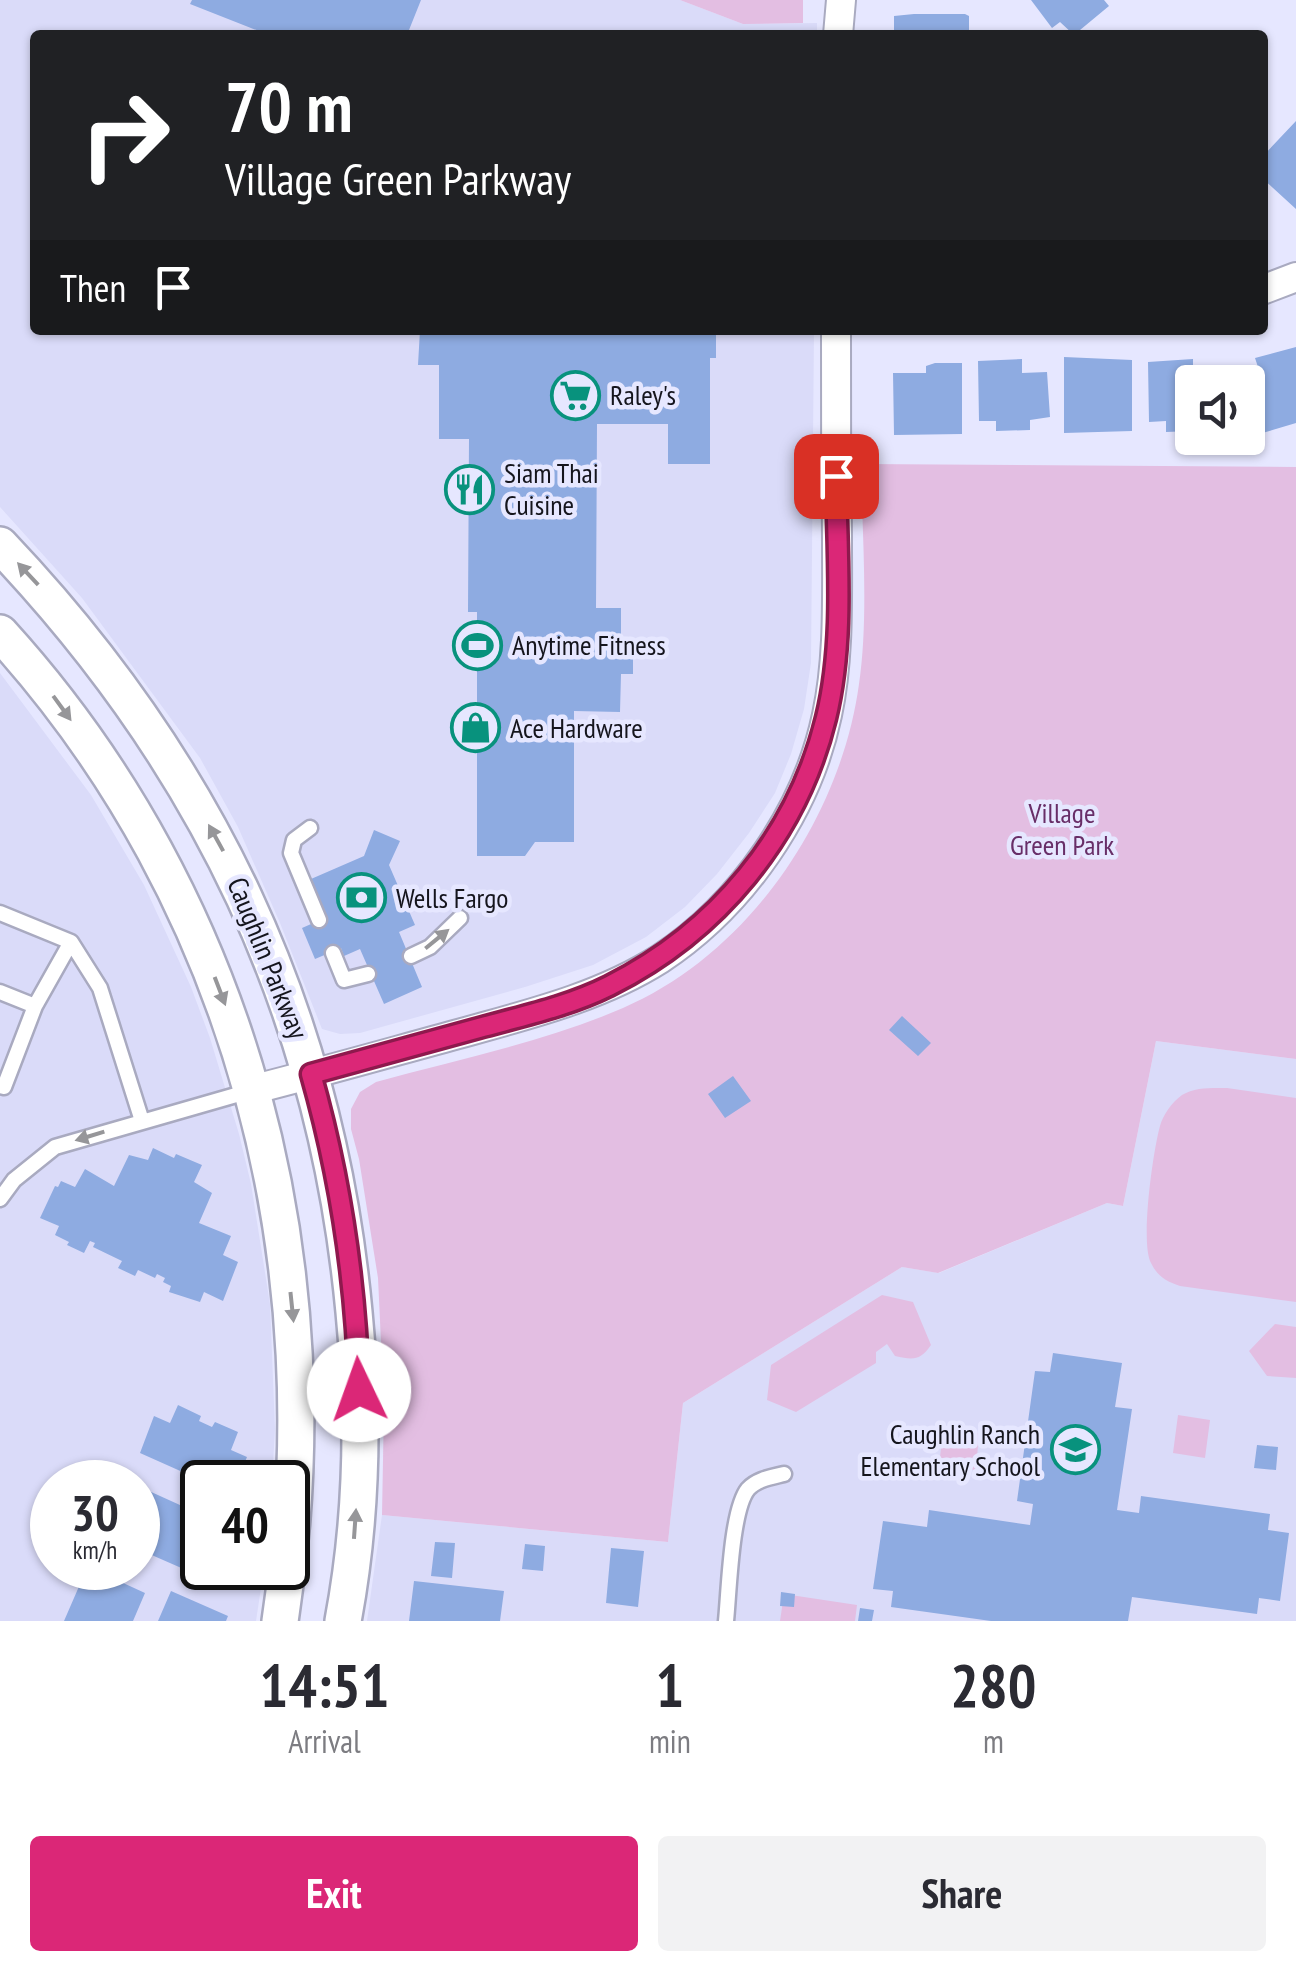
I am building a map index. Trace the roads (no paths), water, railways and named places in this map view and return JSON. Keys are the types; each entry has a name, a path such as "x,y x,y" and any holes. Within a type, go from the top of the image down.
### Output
{"street":[{"path":"838,30 840,0"},
{"path":"1268,288 1296,276"},
{"path":"251,1090 546,1010 606,988 661,958 710,918 750,876 784,826 827,716 834,665 837,586 836,335"},
{"name":"Caughlin Parkway","path":"0,544 95,652 186,784 232,868 298,1028 325,1123 358,1354 358,1480 343,1621"},
{"name":"Caughlin Parkway","path":"0,633 39,676 83,736 163,866 224,1001 251,1090 270,1159 297,1353 298,1454 290,1561 280,1621"}],"lane":[{"path":"310,828 294,840 291,854 318,920"},
{"path":"0,913 71,942 100,988 142,1121"},
{"path":"411,956 430,948 460,918"},
{"path":"0,1086 4,1087 35,1006 71,942"},
{"path":"333,953 344,980 368,974"},
{"path":"0,992 35,1006"},
{"path":"0,1199 14,1180 55,1146 251,1090"},
{"path":"726,1621 738,1508 749,1488 762,1479 784,1474"}],"place":[{"name":"Raley's","path":"575,395"},
{"name":"Siam Thai Cuisine","path":"469,489"},
{"name":"Anytime Fitness","path":"477,645"},
{"name":"Ace Hardware","path":"475,728"},
{"name":"Wells Fargo","path":"361,898"},
{"name":"Caughlin Ranch Elementary School","path":"1075,1450"}],"park label":[{"name":"Village Green Park","path":"1062,829"}]}
